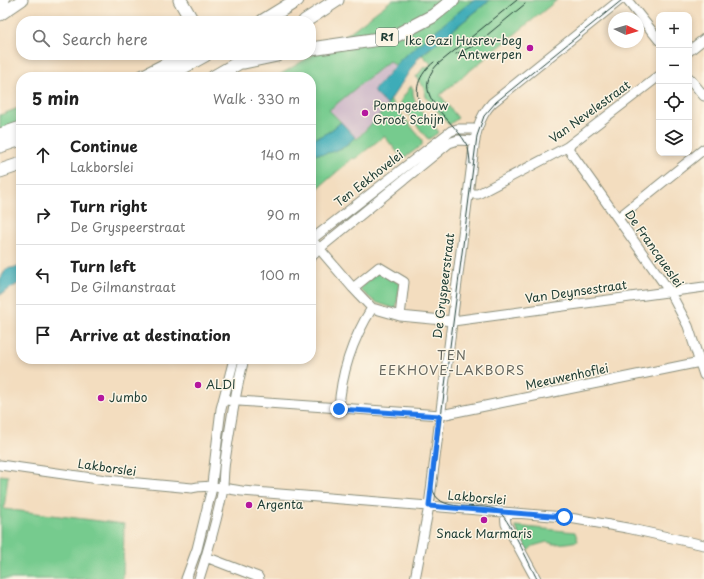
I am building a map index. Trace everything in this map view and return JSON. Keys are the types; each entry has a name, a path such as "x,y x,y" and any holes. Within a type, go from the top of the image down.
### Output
{"highway":[{"path":"180,0 189,16"},
{"path":"271,16 297,0"},
{"path":"313,16 337,0"},
{"name":"R1","path":"316,48 393,37 432,16 453,0"},
{"path":"149,72 166,60"},
{"path":"152,72 175,60"},
{"path":"174,72 197,60"},
{"path":"223,72 244,60"},
{"path":"237,64 255,60"},
{"path":"0,135 16,130"},
{"path":"0,146 16,141"},
{"path":"0,171 16,166"}],"main road":[{"path":"0,3 4,0"},
{"path":"0,15 22,0"}],"street":[{"path":"475,141 477,129 483,115 492,103 620,0"},
{"path":"627,0 656,36"},
{"path":"692,49 704,39"},
{"name":"Van Nevelestraat","path":"468,194 478,194 567,147 656,78"},
{"path":"692,82 704,96"},
{"path":"457,129 477,129"},
{"path":"457,129 465,140"},
{"name":"Ten Eekhovelei","path":"316,252 425,157 451,131 457,129"},
{"name":"Ten Eekhovelei","path":"316,236 425,157 453,141 475,141"},
{"name":"De Gryspeerstraat","path":"415,579 429,506 439,416 475,141"},
{"name":"De Francqueslei","path":"567,147 670,292 688,326 704,375"},
{"path":"618,218 704,149"},
{"name":"Ten Eekhovelei","path":"316,244 320,248"},
{"path":"320,248 352,288 372,308 352,345 344,370 339,409"},
{"path":"352,288 379,267 404,282 400,316"},
{"name":"Van Deynsestraat","path":"372,308 400,316 452,321 704,287"},
{"name":"Meeuwenhoflei","path":"235,401 439,416 700,362"},
{"path":"186,579 195,556 212,490 221,408 233,364"},
{"path":"199,579 218,513 238,380 243,364"},
{"path":"224,400 235,401"},
{"path":"215,460 220,463 225,461"},
{"name":"Lakborslei","path":"0,465 119,482 192,488 197,487 222,491 242,491 558,517 597,523 704,545"},
{"path":"207,512 213,511 218,513"},
{"path":"504,513 506,524 536,579"},
{"path":"206,557 258,577 259,579"}],"shaded area":[{"path":"389,61 395,65 373,91 388,106 356,139 329,110"}],"green space":[{"path":"392,0 474,0 395,65 389,61 329,110 341,122 327,133 316,138 316,72 284,72 304,60 316,60 316,53 346,35"},
{"path":"490,0 557,0 440,95 458,118 449,125 426,97 424,88 416,77 424,67 426,68 431,64 422,55"},
{"path":"411,86 418,107 439,132 429,139 401,105 401,100"},
{"path":"390,100 422,140 422,145 403,159 384,136 355,159 353,158 316,190 316,154 343,148 355,137 357,139 388,106 387,105"},
{"path":"16,109 16,125 0,131 0,115"},
{"path":"379,271 400,284 396,309 375,302 359,289"},
{"path":"0,475 8,476 4,509 124,524 123,579 0,579"},
{"path":"515,526 575,532 578,541 554,544 547,542 533,546 528,551"}],"water":[{"path":"473,0 490,0 419,57 387,105 373,91 402,58"},
{"path":"341,122 355,137 346,145 335,151 324,154 316,154 316,138 334,128"},
{"path":"16,267 16,285 0,295 0,279 6,269"}],"tram line":[{"path":"470,164 468,148 462,137 437,108 431,97 428,87 430,76 438,64 517,0"},
{"path":"537,579 513,531 502,514 497,510 489,508 450,505 442,502 436,496 432,487 477,136 484,116 496,102 622,0"},
{"path":"456,54 475,45 525,4"},
{"path":"423,109 419,103 417,90 418,84 424,72 434,62"}],"place":[{"name":"Ikc Gazi Husrev-beg Antwerpen","path":"530,48"},
{"name":"Pompgebouw Groot Schijn","path":"365,113"},
{"name":"ALDI","path":"198,385"},
{"name":"Jumbo","path":"101,398"},
{"name":"Argenta","path":"249,505"},
{"name":"Snack Marmaris","path":"484,520"}],"district":[{"name":"TEN EEKHOVE-LAKBORS","path":"452,362"}],"route":[{"path":"339,409 439,416 429,506 564,517"}]}
